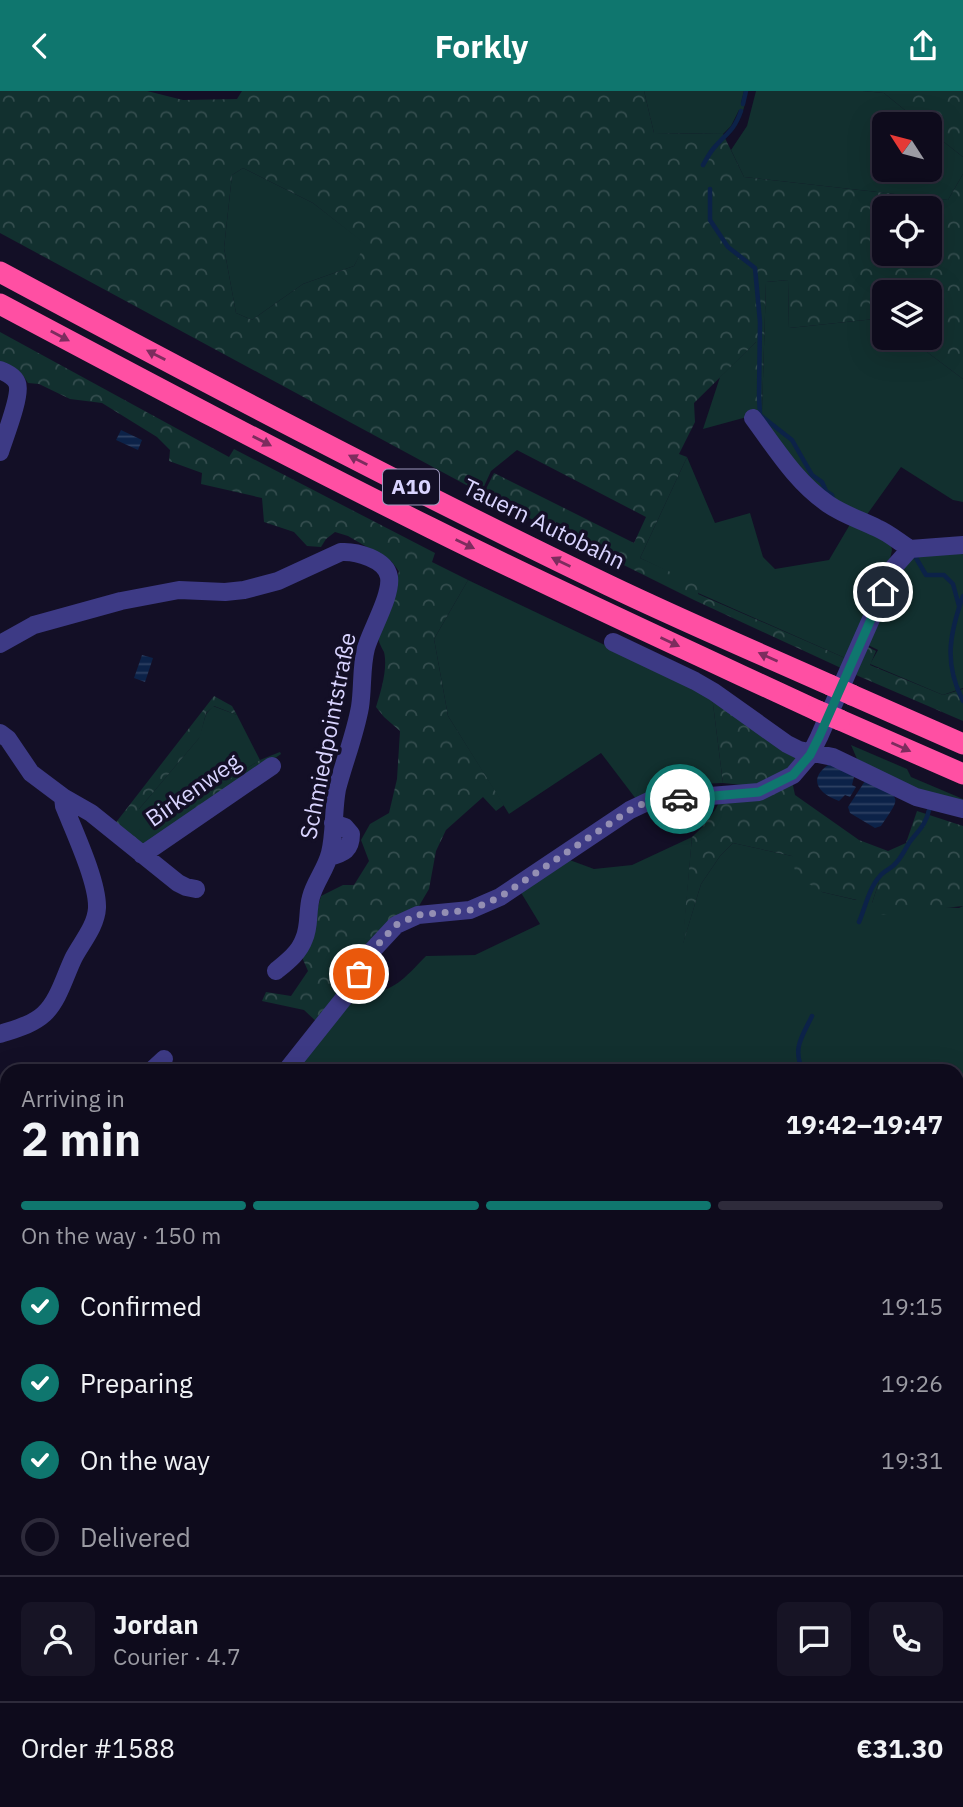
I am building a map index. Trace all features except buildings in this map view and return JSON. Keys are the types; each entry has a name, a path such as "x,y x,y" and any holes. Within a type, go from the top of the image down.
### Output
{"highway":[{"name":"Tauern Autobahn","path":"0,272 248,405 447,506 609,585 963,744"},
{"name":"A10","path":"0,303 430,528 594,608 963,774"}],"street":[{"path":"0,370 16,380 19,387 0,452"},
{"path":"753,418 790,469 829,505 880,529 910,549 963,545"},
{"path":"292,1064 348,993 369,954 396,925 418,915 470,910 500,897 630,810 649,801 759,792 793,775 811,753 894,567 910,549"},
{"name":"Schmiedpointstraße","path":"0,644 34,625 121,601 179,590 244,590 278,581 341,552 364,554 383,566 389,576 388,591 365,651 360,705 337,790 329,857 311,898 305,939 295,955 276,971"},
{"path":"614,642 714,692 799,750 833,757 916,797 963,809"},
{"name":"Birkenweg","path":"0,733 8,739 31,773 63,797 91,813 178,883 196,889"},
{"name":"Birkenweg","path":"142,855 272,766"},
{"path":"0,1034 28,1024 46,1012 87,936 97,910 95,892 63,797"}],"green space":[{"path":"0,91 147,91 183,100 237,99 242,91 644,91 654,133 723,134 744,177 913,196 872,196 872,266 942,266 942,199 948,200 963,174 963,379 924,350 942,350 942,280 872,280 872,319 789,328 788,280 766,282 762,410 754,411 756,342 694,403 695,422 679,454 687,457 640,558 701,586 698,594 845,658 841,668 694,600 483,495 494,473 634,543 646,517 517,450 491,471 481,493 0,233","holes":["243,168 313,203 365,244 354,266 303,284 252,320 236,313 224,248 232,175"]},
{"path":"644,91 744,91 741,103 745,104 743,111 739,110 731,126 723,134 654,133"},
{"path":"756,91 884,93 907,112 872,112 872,182 942,182 942,140 963,157 963,174 948,200 942,199 942,196 913,196 744,177 731,150 747,126"},
{"path":"863,91 963,91 963,157 942,140 942,112 907,112 884,93"},
{"path":"243,168 313,203 366,244 354,266 303,284 252,320 236,313 224,248 232,175"},
{"path":"788,280 789,328 872,319 872,350 924,350 963,379 963,502 953,500 901,467 866,516 833,501 747,417 703,429 720,377 756,342 762,410 766,282"},
{"path":"0,332 229,457 234,449 435,553 432,562 468,580 434,639 448,716 504,805 496,811 483,797 446,830 436,851 429,889 416,911 384,947 361,981 319,1024 304,1010 262,1001 266,992 291,996 308,971 301,955 309,940 321,896 343,885 354,885 369,861 361,840 370,824 389,813 397,779 400,731 376,707 385,665 379,634 399,571 391,561 348,536 335,532 321,547 307,546 294,532 264,522 262,498 201,484 202,473 169,461 170,450 157,437 102,403 70,399 39,384 28,383 17,370 0,364"},
{"path":"687,457 715,523 750,513 763,557 775,569 829,560 852,521 891,544 890,559 845,658 698,593 700,587 640,558"},
{"path":"963,549 963,688 943,695 870,664 878,650 868,645 898,575 911,556"},
{"path":"468,580 712,696 723,783 668,787 636,799 601,753 509,814 448,716 434,639"},
{"path":"868,647 876,651 870,665 943,695 963,689 963,721 856,675"},
{"path":"214,696 232,706 237,715 214,706 206,713 200,737 139,809 139,829 146,833 260,760 280,752 281,754 153,842 144,845 114,825"},
{"path":"712,696 800,758 787,771 752,786 723,783"},
{"path":"213,706 237,715 260,760 146,834 138,829 139,809 199,738 206,714"},
{"path":"851,745 907,769 911,777 963,799 963,805 928,795 857,759"},
{"path":"792,781 795,795 859,840 888,851 906,843 917,811 963,826 963,906 881,915 872,903 879,882 877,877 857,900 822,892 796,876 792,856 733,843 720,856 701,884 682,947 692,837 709,819 721,798"},
{"path":"692,837 683,943 701,884 720,856 733,843 792,856 822,892 856,900 877,876 879,882 872,903 959,908 963,906 963,1064 298,1064 357,989 379,991 388,988 404,978 426,956 475,955 540,924 520,891 567,859 594,869 632,865"}],"water":[{"path":"121,430 142,440 138,450 116,440"},
{"path":"142,655 153,658 145,682 134,678"},
{"path":"831,763 854,777 852,785 856,787 850,797 845,795 839,801 820,789 817,780 819,774"},
{"path":"865,781 895,797 893,807 881,826 875,828 850,813 848,807"}],"waterway":[{"path":"743,104 746,91"},
{"path":"703,165 732,128 741,111"},
{"path":"710,189 710,220 728,247 755,268 760,322 760,415 792,440 812,475 822,482 833,499"},
{"path":"916,558 926,575 944,575 953,584 959,606"},
{"path":"963,596 954,624 951,649 953,674 963,701"},
{"path":"859,922 876,881 898,861 923,824 929,810"},
{"path":"800,1064 798,1049 812,1016"}],"way so far":[{"path":"359,974 369,954 396,925 418,915 470,910 500,897 630,810 649,801 680,799"}],"route":[{"path":"680,799 759,792 793,775 810,755 819,737 883,592"}]}
